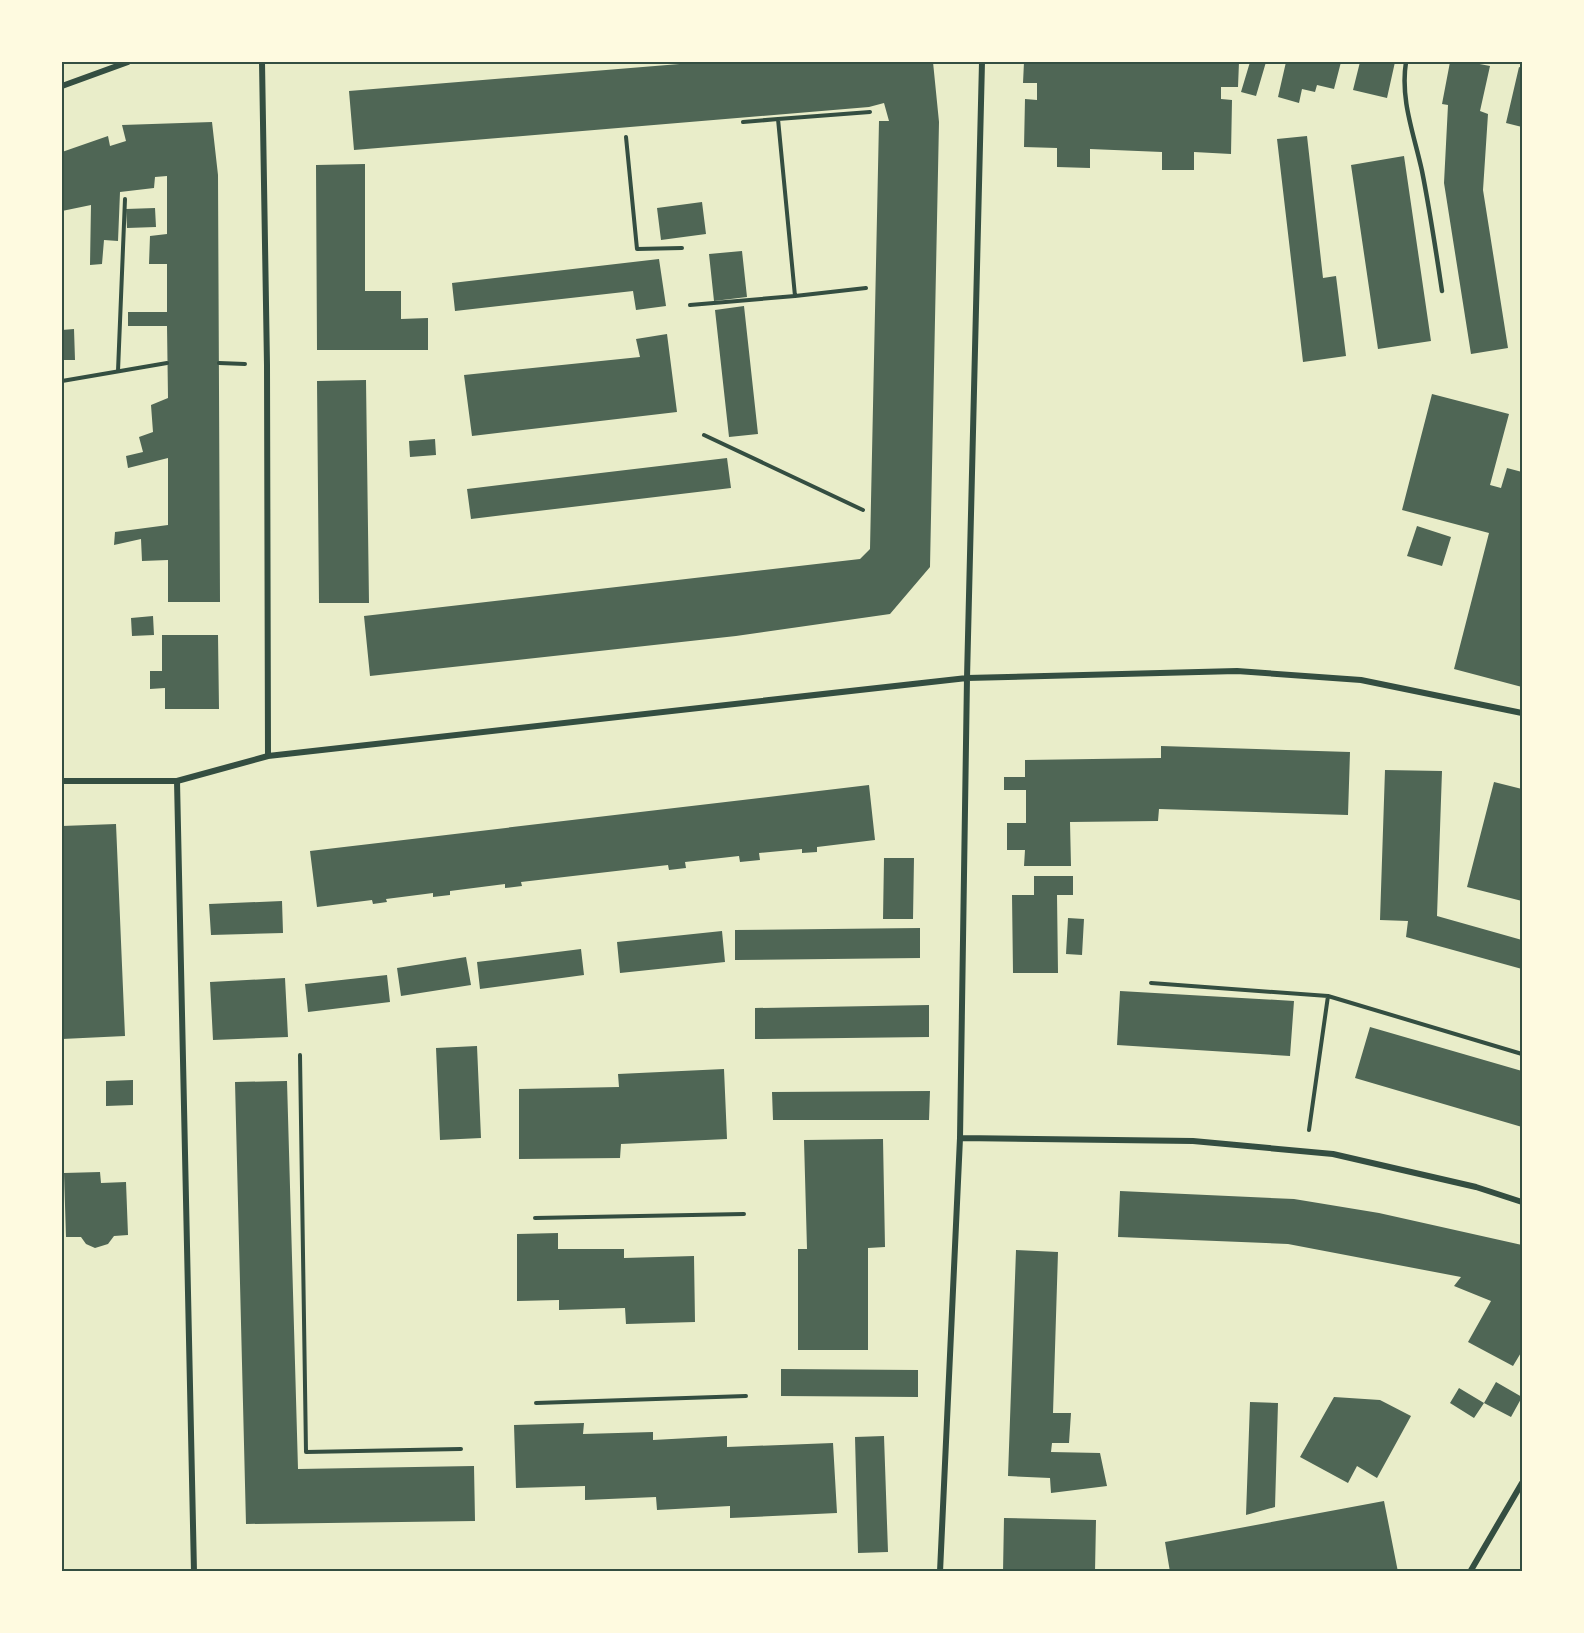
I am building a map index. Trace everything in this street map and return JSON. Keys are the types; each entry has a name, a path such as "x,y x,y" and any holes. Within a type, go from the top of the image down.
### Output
{"street":[{"path":"62,86 128,62"},
{"path":"262,62 267,366 268,756"},
{"path":"940,1572 960,1138 967,678 982,62"},
{"path":"62,781 177,781 268,756 967,678 1237,671 1361,680 1522,713"},
{"path":"177,781 194,1572"},
{"path":"960,1138 1193,1141 1333,1154 1476,1187 1522,1202"},
{"path":"1470,1572 1522,1483"}],"lane":[{"path":"1406,62 1404,86 1406,109 1428,204 1442,291"}],"path":[{"path":"743,122 870,112"},
{"path":"778,119 795,296"},
{"path":"626,137 637,249 682,248"},
{"path":"118,371 125,199"},
{"path":"690,305 866,288"},
{"path":"62,381 167,363"},
{"path":"704,435 863,510"},
{"path":"1151,983 1328,996 1522,1054"},
{"path":"1306,1151 1328,996"},
{"path":"300,1055 306,1452 461,1449"},
{"path":"535,1218 744,1214"},
{"path":"536,1403 746,1396"}],"building":[{"path":"704,62 933,62 939,122 930,567 890,614 736,636 370,676 364,616 860,559 870,549 879,121 889,121 884,103 869,107 354,150 349,91"},
{"path":"1024,62 1239,62 1238,87 1221,87 1221,99 1232,100 1231,154 1194,152 1194,170 1162,170 1162,152 1090,149 1090,168 1057,167 1057,148 1024,147 1025,99 1037,100 1037,83 1023,83"},
{"path":"1250,62 1266,62 1256,96 1241,92"},
{"path":"1286,62 1341,62 1334,89 1317,85 1315,92 1302,89 1299,103 1278,97"},
{"path":"1360,62 1395,62 1387,98 1353,90"},
{"path":"1450,62 1469,62 1490,66 1480,111 1488,114 1483,190 1508,348 1471,354 1444,183 1448,105 1442,104"},
{"path":"1519,67 1522,68 1522,127 1506,123"},
{"path":"212,122 218,175 220,602 168,602 168,560 142,561 141,539 114,545 115,532 168,525 168,458 128,468 126,456 143,452 139,437 153,432 151,405 168,398 167,326 128,326 128,312 167,312 167,264 149,264 150,236 167,234 167,176 155,177 154,188 120,192 118,241 104,240 102,264 90,265 91,205 62,211 62,152 108,136 110,146 126,141 122,125"},
{"path":"1307,136 1323,278 1336,276 1346,356 1303,362 1277,139"},
{"path":"1404,156 1431,341 1378,349 1351,165"},
{"path":"365,164 365,291 401,291 401,319 428,318 428,350 317,350 316,165"},
{"path":"702,202 706,234 661,240 657,208"},
{"path":"155,208 156,227 127,228 126,209"},
{"path":"742,251 747,297 714,301 709,254"},
{"path":"659,259 666,306 636,310 633,291 455,311 452,283"},
{"path":"744,306 758,434 729,437 715,310"},
{"path":"74,329 75,360 62,360 62,330"},
{"path":"667,334 677,412 472,436 464,375 640,357 636,339"},
{"path":"366,380 369,603 319,603 317,381"},
{"path":"1432,394 1509,414 1490,485 1501,488 1507,468 1522,472 1522,687 1454,669 1489,533 1402,510"},
{"path":"435,439 436,455 410,457 409,441"},
{"path":"727,458 731,488 471,519 467,489"},
{"path":"1417,526 1451,537 1442,566 1407,556"},
{"path":"153,616 154,635 132,636 131,618"},
{"path":"162,635 218,635 219,709 165,709 165,688 150,689 150,671 162,671"},
{"path":"1161,746 1350,752 1348,815 1159,809 1158,821 1070,822 1071,866 1024,866 1025,850 1007,850 1007,823 1026,823 1026,790 1004,790 1004,777 1025,777 1025,760 1161,758"},
{"path":"1385,770 1442,771 1437,916 1522,940 1522,969 1406,937 1408,921 1380,920"},
{"path":"1494,782 1522,789 1522,901 1467,887"},
{"path":"869,785 875,840 817,847 817,852 802,853 802,849 759,853 760,860 740,862 739,856 685,862 686,868 669,870 668,865 521,882 522,886 505,888 505,884 450,891 450,895 433,897 433,893 386,899 387,902 373,904 372,900 317,907 310,851"},
{"path":"116,824 125,1036 62,1039 62,826"},
{"path":"884,858 914,858 913,919 883,919"},
{"path":"1034,876 1073,876 1073,895 1057,895 1058,973 1013,973 1012,895 1034,895"},
{"path":"282,901 283,933 211,935 209,904"},
{"path":"1068,918 1084,919 1082,955 1066,954"},
{"path":"920,928 920,958 735,960 735,930"},
{"path":"722,931 725,962 620,973 617,942"},
{"path":"581,949 584,975 480,989 477,962"},
{"path":"466,957 471,985 401,996 397,968"},
{"path":"387,975 390,1002 308,1012 305,984"},
{"path":"285,978 288,1037 213,1040 210,982"},
{"path":"1120,991 1294,1001 1290,1056 1117,1045"},
{"path":"929,1005 929,1037 755,1039 755,1008"},
{"path":"1370,1027 1522,1071 1522,1127 1355,1078"},
{"path":"477,1046 481,1138 440,1140 436,1048"},
{"path":"724,1069 727,1139 621,1144 620,1158 519,1159 519,1089 619,1087 618,1074"},
{"path":"133,1080 133,1105 106,1106 106,1081"},
{"path":"287,1081 298,1469 474,1466 475,1521 246,1524 235,1082"},
{"path":"930,1091 929,1120 773,1120 772,1092"},
{"path":"883,1139 885,1247 868,1248 868,1350 798,1350 798,1249 807,1249 804,1140"},
{"path":"100,1172 101,1183 126,1182 128,1235 114,1236 108,1244 95,1248 86,1244 81,1237 66,1237 64,1173"},
{"path":"1120,1191 1294,1199 1379,1213 1522,1245 1522,1351 1513,1366 1468,1342 1491,1301 1454,1286 1461,1277 1288,1244 1118,1237"},
{"path":"558,1233 558,1249 624,1249 624,1258 694,1256 695,1322 626,1324 625,1308 559,1310 559,1300 517,1301 517,1234"},
{"path":"1016,1250 1058,1252 1053,1413 1071,1413 1069,1443 1052,1443 1051,1452 1100,1453 1107,1486 1051,1493 1050,1478 1008,1476"},
{"path":"781,1369 918,1370 918,1397 781,1396"},
{"path":"1496,1382 1522,1397 1511,1417 1484,1403"},
{"path":"1459,1388 1484,1403 1474,1418 1450,1403"},
{"path":"1334,1397 1380,1400 1411,1416 1377,1478 1357,1466 1348,1483 1300,1457"},
{"path":"1250,1402 1278,1403 1275,1507 1246,1515"},
{"path":"584,1423 583,1434 653,1432 653,1440 727,1436 727,1447 833,1443 837,1513 730,1518 730,1506 657,1510 656,1497 585,1500 585,1486 516,1488 514,1425"},
{"path":"884,1436 888,1552 858,1553 855,1437"},
{"path":"1384,1501 1398,1572 1170,1572 1165,1542"},
{"path":"1004,1518 1096,1520 1095,1572 1003,1572"}]}
